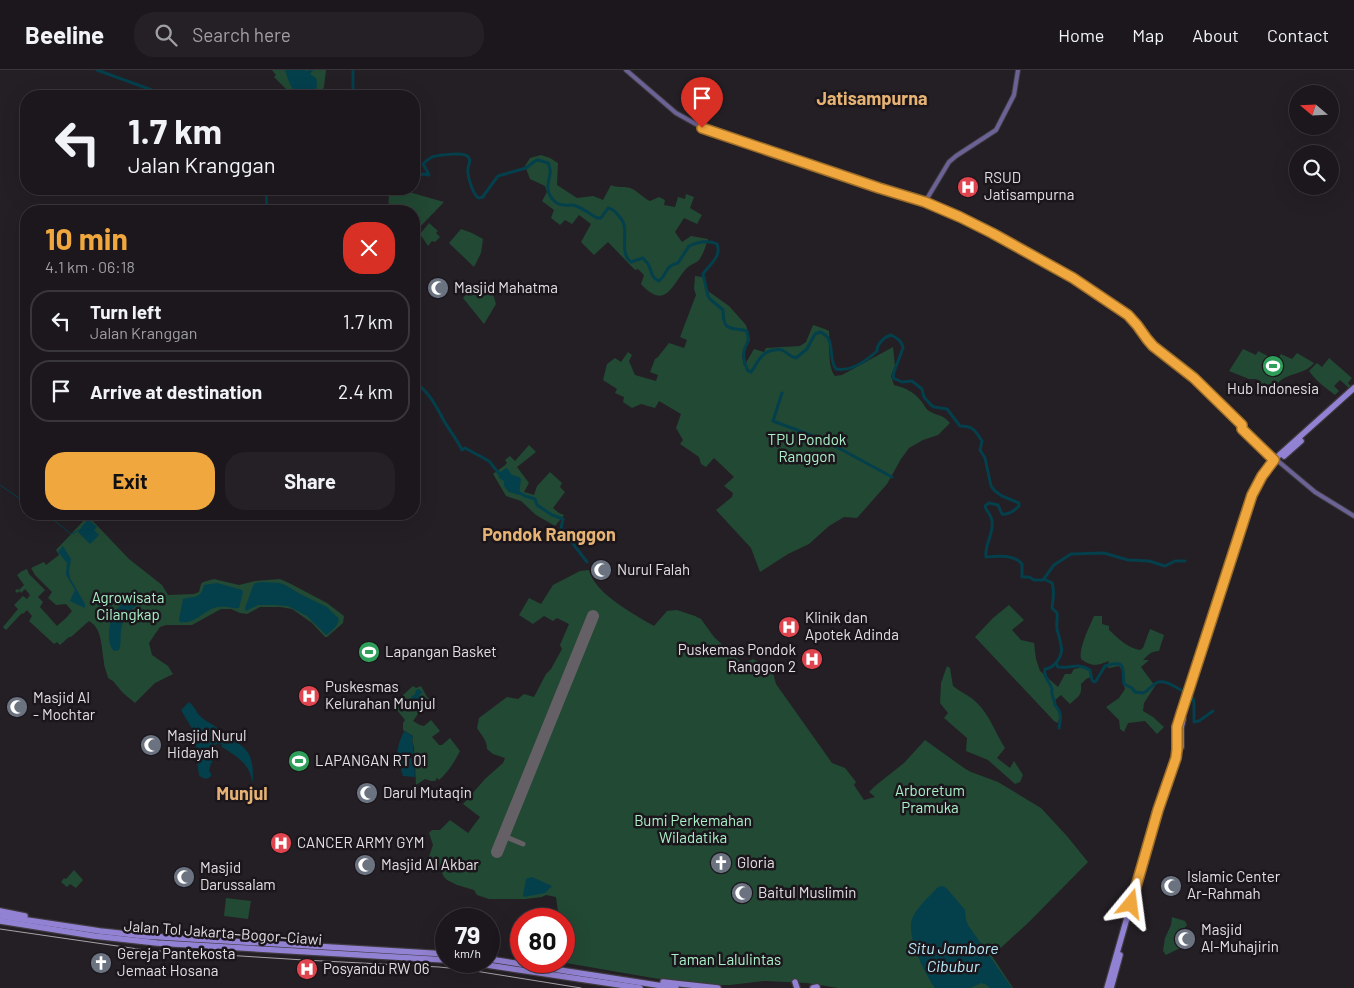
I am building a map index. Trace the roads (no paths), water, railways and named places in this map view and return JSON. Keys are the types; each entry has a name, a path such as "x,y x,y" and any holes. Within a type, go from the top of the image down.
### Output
{"highway":[{"path":"1107,988 1178,761 1179,739 1184,717 1257,492 1274,459 1354,388"},
{"path":"1274,459 1354,392"},
{"path":"0,911 25,916 39,922"},
{"name":"Jalan Tol Jakarta–Bogor–Ciawi","path":"0,916 146,936 435,953"},
{"name":"Jalan Tol Jakarta–Bogor–Ciawi","path":"0,921 157,944 435,959"},
{"path":"500,961 591,977 640,988"},
{"path":"500,966 676,988"},
{"path":"1111,988 1113,973"},
{"path":"591,977 604,974 718,988"},
{"path":"591,977 619,988"}],"main road":[{"path":"626,70 676,112 705,129 925,202 984,229 1063,272 1128,315 1156,349 1194,378 1274,459 1315,492 1354,516"},
{"path":"925,202 950,162 996,130 1014,95 1018,70"}],"water":[{"path":"285,70 313,70 310,74 316,78 317,85 315,90 294,90 290,85"},
{"path":"506,468 512,475 521,479 519,495 509,492 504,486 504,481 499,478 499,473"},
{"path":"89,520 97,527 94,530 99,535 90,544 78,532"},
{"path":"63,546 71,559 70,578 85,604 85,608 70,601 75,590 66,575 67,563 58,552"},
{"path":"217,583 242,590 239,608 223,606 213,608 191,621 180,622 183,599 199,595 204,585"},
{"path":"255,583 280,583 327,607 339,619 337,624 326,635 307,616 288,606 258,605 246,611 245,608 253,586"},
{"path":"137,595 156,596 159,599 138,605 128,612 123,623 119,650 114,651 109,638 109,629 113,616 120,605"},
{"path":"419,689 422,692 419,697 425,697 427,701 424,703 420,702 417,706 413,707 410,704 412,701 411,697"},
{"path":"189,702 201,717 245,748 251,758 253,781 245,765 222,747 222,744 218,743 212,747 212,752 214,752 209,772 211,776 205,779 199,775 194,732 181,710"},
{"path":"404,731 413,736 414,753 399,761 398,749"},
{"path":"414,755 415,777 403,776 399,763"},
{"path":"532,877 552,886 545,893 524,897 526,879"},
{"name":"Situ Jambore Cibubur","path":"941,886 949,891 965,910 968,925 1012,988 990,988 981,983 970,988 935,988 926,974 914,945 911,926 916,911"}],"waterway":[{"path":"97,70 152,90"},
{"path":"353,70 353,90"},
{"path":"420,175 429,175 423,164 432,157 452,154 467,156 470,159 468,168 469,180 479,198 483,197 498,176 526,168 538,160 548,163 550,172 548,189 552,199 561,205 579,207 597,218 601,218 608,208 614,210 624,225 625,250 628,259 631,262 643,258 648,263 652,276 659,281 670,266 678,263 689,246 703,242 717,244 718,253 703,274 708,296 723,310 726,325 747,331 748,340 744,351 744,361 748,371 751,372 762,355 769,351 782,350 796,358 807,349 815,334 820,332 825,335 830,343 833,364 836,369 847,369 858,365 877,351 881,341 886,337 891,335 895,337 903,348 893,378 902,382 912,381 922,389 924,397 931,405 947,409 960,426 968,427 975,431 982,441 980,450 985,458 991,486 1002,496 1019,503 1016,509 1004,514 1002,514 998,505 989,503 985,506 992,522 986,557 1005,556 1019,561 1022,564 1022,577 1043,580 1054,565 1071,554 1104,553 1128,560 1149,561 1165,566 1175,561 1185,561"},
{"path":"266,195 267,205"},
{"path":"420,386 431,398 462,450 465,448 489,461 501,476"},
{"path":"782,393 773,421 824,440 892,477"},
{"path":"0,485 20,499"},
{"path":"516,491 535,499 537,505 552,515 563,519 561,528 587,562"},
{"path":"53,520 71,534 79,530"},
{"path":"1044,579 1052,583 1053,586 1052,608 1057,613 1057,629 1062,649 1060,657 1055,664 1045,669 1055,705 1060,713 1059,728"},
{"path":"1056,663 1058,667 1082,666 1090,670 1094,682 1105,666 1120,664 1123,669 1124,684 1135,692 1143,693 1156,683 1163,682 1186,693"},
{"path":"1193,698 1194,722 1199,721 1213,711"}],"tram line":[{"path":"0,929 145,950 469,970 581,988"}],"place":[{"name":"RSUD Jatisampurna","path":"968,187"},
{"name":"Masjid Mahatma","path":"438,288"},
{"name":"Hub Indonesia","path":"1273,366"},
{"name":"Nurul Falah","path":"601,570"},
{"name":"Klinik dan Apotek Adinda","path":"789,627"},
{"name":"Lapangan Basket","path":"369,652"},
{"name":"Puskemas Pondok Ranggon 2","path":"812,659"},
{"name":"Puskesmas Kelurahan Munjul","path":"309,696"},
{"name":"Masjid Al - Mochtar","path":"17,707"},
{"name":"Masjid Nurul Hidayah","path":"151,745"},
{"name":"LAPANGAN RT 01","path":"299,761"},
{"name":"Darul Mutaqin","path":"367,793"},
{"name":"CANCER ARMY GYM","path":"281,843"},
{"name":"Gloria","path":"721,863"},
{"name":"Masjid Al Akbar","path":"365,865"},
{"name":"Masjid Darussalam","path":"184,877"},
{"name":"Islamic Center Ar-Rahmah","path":"1171,886"},
{"name":"Baitul Muslimin","path":"742,893"},
{"name":"Masjid Al-Muhajirin","path":"1185,939"},
{"name":"Gereja Pantekosta Jemaat Hosana","path":"101,963"},
{"name":"Posyandu RW 06","path":"307,969"}],"district":[{"name":"Jatisampurna","path":"872,99"},
{"name":"Pondok Ranggon","path":"549,535"},
{"name":"Munjul","path":"242,794"}],"park label":[{"name":"TPU Pondok Ranggon","path":"807,448"},
{"name":"Agrowisata Cilangkap","path":"128,606"},
{"name":"Arboretum Pramuka","path":"930,800"},
{"name":"Bumi Perkemahan Wiladatika","path":"693,830"},
{"name":"Taman Lalulintas","path":"726,960"}]}
